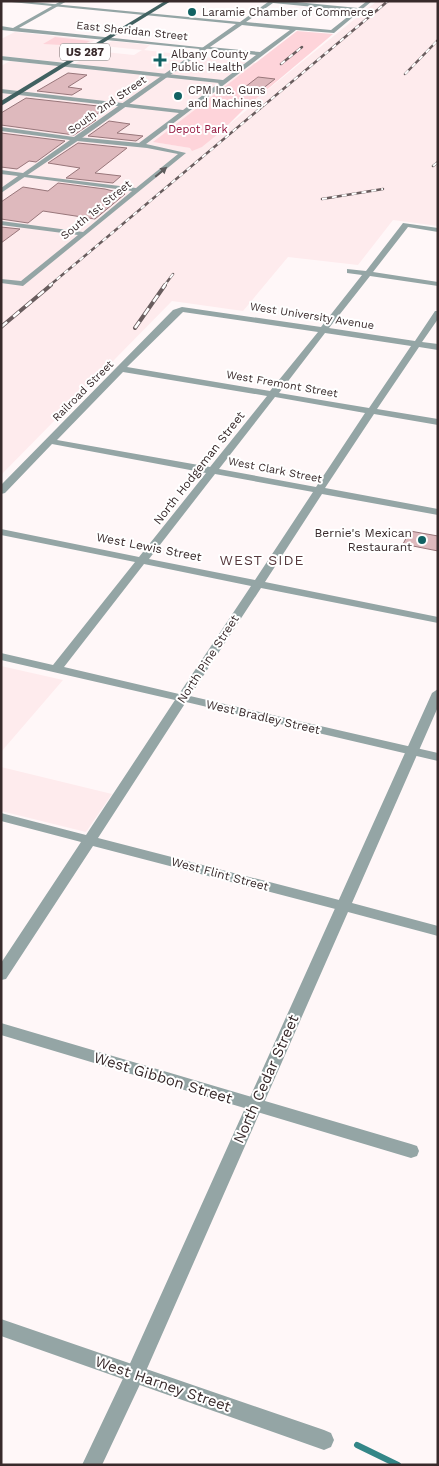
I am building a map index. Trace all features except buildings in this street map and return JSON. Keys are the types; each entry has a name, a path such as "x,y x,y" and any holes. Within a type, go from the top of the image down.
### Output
{"main road":[{"name":"US 287","path":"1,104 169,1"}],"street":[{"path":"4,1 332,32 370,1"},
{"path":"1,35 65,1"},
{"path":"268,1 360,10"},
{"name":"South 2nd Street","path":"1,191 273,1"},
{"name":"East Sheridan Street","path":"1,28 261,54"},
{"path":"1,130 141,145 294,29"},
{"path":"1,58 224,82"},
{"path":"1,91 184,112"},
{"name":"South 1st Street","path":"1,281 23,284 183,153 141,145"},
{"path":"1,172 138,190"},
{"path":"1,222 84,234"},
{"name":"North Hodgeman Street","path":"56,669 214,471 406,225 438,230"},
{"path":"350,271 438,284"},
{"name":"West University Avenue","path":"182,309 438,347"},
{"name":"Railroad Street","path":"1,490 176,312 182,309"},
{"name":"North Pine Street","path":"1,975 371,411 438,313"},
{"name":"West Fremont Street","path":"122,369 438,422"},
{"name":"West Clark Street","path":"49,441 438,512"},
{"name":"West Lewis Street","path":"1,532 438,620"},
{"name":"West Bradley Street","path":"1,656 438,757"},
{"name":"North Cedar Street","path":"92,1465 135,1374 438,693"},
{"name":"West Flint Street","path":"1,817 438,931"},
{"name":"West Gibbon Street","path":"1,1029 411,1151"},
{"name":"West Harney Street","path":"1,1327 324,1440"}],"shaded area":[{"path":"377,1 438,1 438,226 393,220 358,265 288,257 243,311 172,301 1,475 1,66 10,61 70,67 95,51 134,55 142,50 104,46 112,41 150,45 144,50 257,63 154,142 190,148 202,147 248,109 245,108"},
{"path":"15,32 95,40 59,62 1,56 1,39"},
{"path":"1,666 63,680 1,752"},
{"path":"1,767 112,794 86,832 1,811"}],"green space":[{"name":"Depot Park","path":"297,31 333,34 202,147 192,151 190,148 153,142"},
{"path":"55,37 90,41 81,46 43,44"}],"waterway":[{"path":"357,1445 398,1465"}],"railway":[{"path":"49,286 388,1"},
{"path":"405,74 438,40"},
{"path":"281,64 302,47"},
{"path":"433,166 438,162"},
{"path":"322,199 383,189"},
{"path":"164,286 173,274"},
{"path":"1,327 51,285"},
{"path":"135,328 165,285"}],"place":[{"name":"Laramie Chamber of Commerce","path":"192,12"},
{"name":"Albany County Public Health","path":"160,60"},
{"name":"CPM Inc. Guns and Machines","path":"178,96"},
{"name":"Bernie's Mexican Restaurant","path":"422,540"}],"district":[{"name":"WEST SIDE","path":"262,560"}]}
